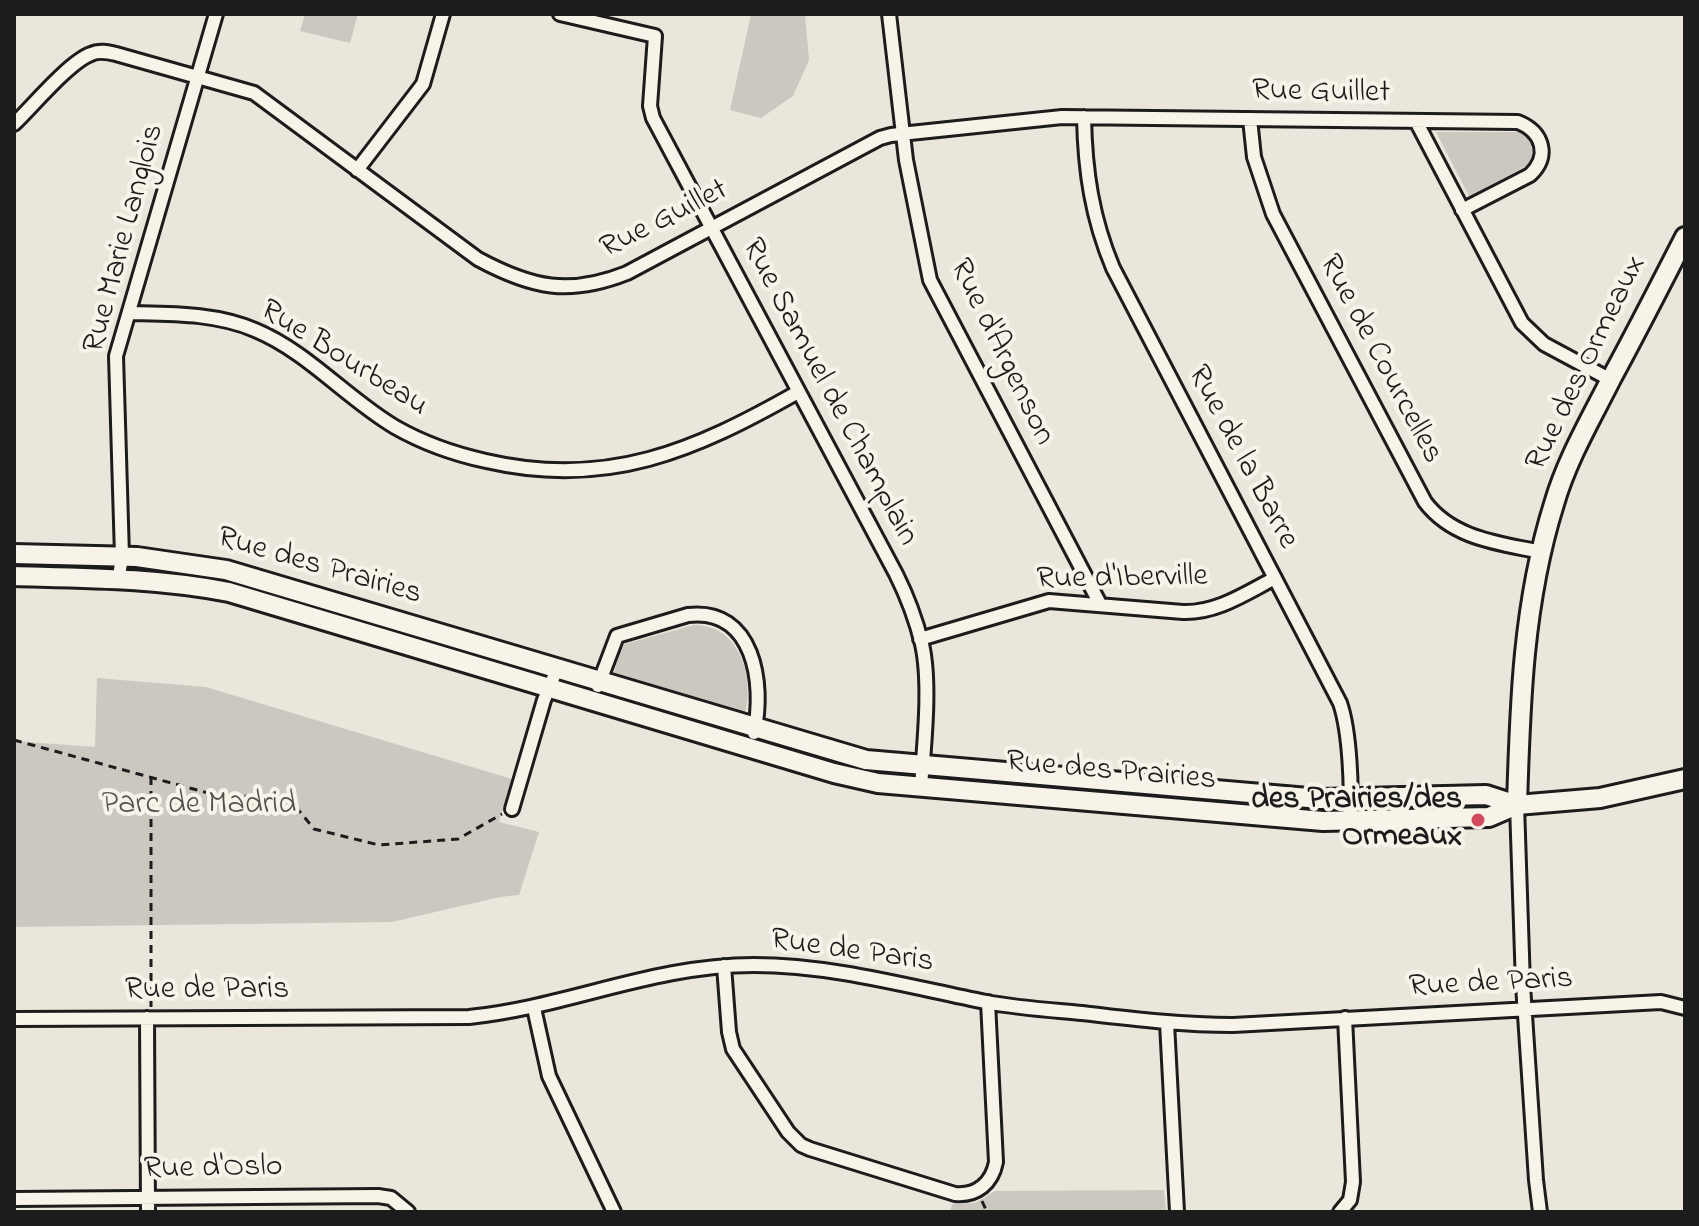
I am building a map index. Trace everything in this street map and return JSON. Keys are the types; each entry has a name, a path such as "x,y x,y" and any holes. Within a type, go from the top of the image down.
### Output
{"street":[{"name":"Rue Marie Langlois","path":"119,577 122,556 116,361 216,14"},
{"path":"357,170 423,84 443,14"},
{"name":"Rue Samuel de Champlain","path":"560,14 655,36 651,112 896,574 920,639 925,674 921,787"},
{"name":"Rue d'Argenson","path":"889,14 902,134 930,280 1100,604"},
{"name":"Rue Guillet","path":"14,124 74,65 97,52 116,54 254,93 478,259 515,277 544,286 570,287 609,280 880,138 1062,117 1518,122 1536,132 1541,141 1541,160 1530,175 1462,210"},
{"name":"Rue de la Barre","path":"1084,117 1091,201 1110,260 1342,710 1352,799 1350,821"},
{"name":"Rue de Courcelles","path":"1250,119 1254,157 1273,214 1425,502 1440,519 1459,531 1541,552"},
{"name":"Rue Guillet","path":"1416,121 1516,315 1544,344 1611,380"},
{"name":"Rue des Ormeaux","path":"1517,805 1524,650 1541,552 1554,504 1569,462 1683,244"},
{"name":"Rue Bourbeau","path":"129,313 204,317 253,329 292,350 373,413 417,438 473,458 523,468 590,471 650,458 724,432 798,392"},
{"name":"Rue des Prairies","path":"14,554 168,559 226,570 850,756 1320,799 1486,795 1517,805"},
{"name":"Rue des Prairies","path":"14,576 119,577 229,592 854,779 1350,821 1489,817 1517,805 1600,798 1685,779"},
{"name":"Rue d'Iberville","path":"920,639 1038,602 1204,611 1225,604 1275,578"},
{"path":"593,701 617,636 688,615 715,617 737,631 751,654 758,681 756,728 750,747"},
{"path":"512,809 544,700 557,669"},
{"path":"1517,805 1525,1009 1540,1212"},
{"path":"724,966 733,1049 794,1139 810,1149 955,1194 970,1194 983,1187 992,1176 996,1162 988,1002"},
{"name":"Rue de Paris","path":"14,1019 479,1016 534,1008 670,972 724,966 798,966 988,1002 1167,1023 1233,1025 1661,1002 1685,1008"},
{"path":"534,1008 549,1076 614,1212"},
{"path":"147,1018 148,1212"},
{"path":"1340,1212 1350,1200 1353,1182 1345,1018"},
{"path":"1167,1023 1177,1212"},
{"name":"Rue d'Oslo","path":"14,1199 378,1196 391,1198 408,1212"}],"path":[{"path":"14,740 219,796 288,797 314,829 379,845 458,839 512,809"},
{"path":"147,1018 151,1008 151,777"}],"green space":[{"path":"305,14 358,14 350,43 300,31"},
{"path":"751,14 805,14 809,60 793,96 761,118 730,110"},
{"path":"1436,132 1520,132 1530,139 1533,157 1526,166 1469,196"},
{"path":"694,625 710,627 723,634 741,657 748,687 744,717 613,677 620,650 625,644"},
{"name":"Parc de Madrid","path":"97,678 206,687 512,779 499,822 539,832 519,895 392,922 14,927 14,741 95,747"},
{"path":"1164,1190 1166,1212 950,1212 952,1204 975,1203 995,1191"}],"place":[{"name":"des Prairies/des Ormeaux","path":"1478,820"}]}
